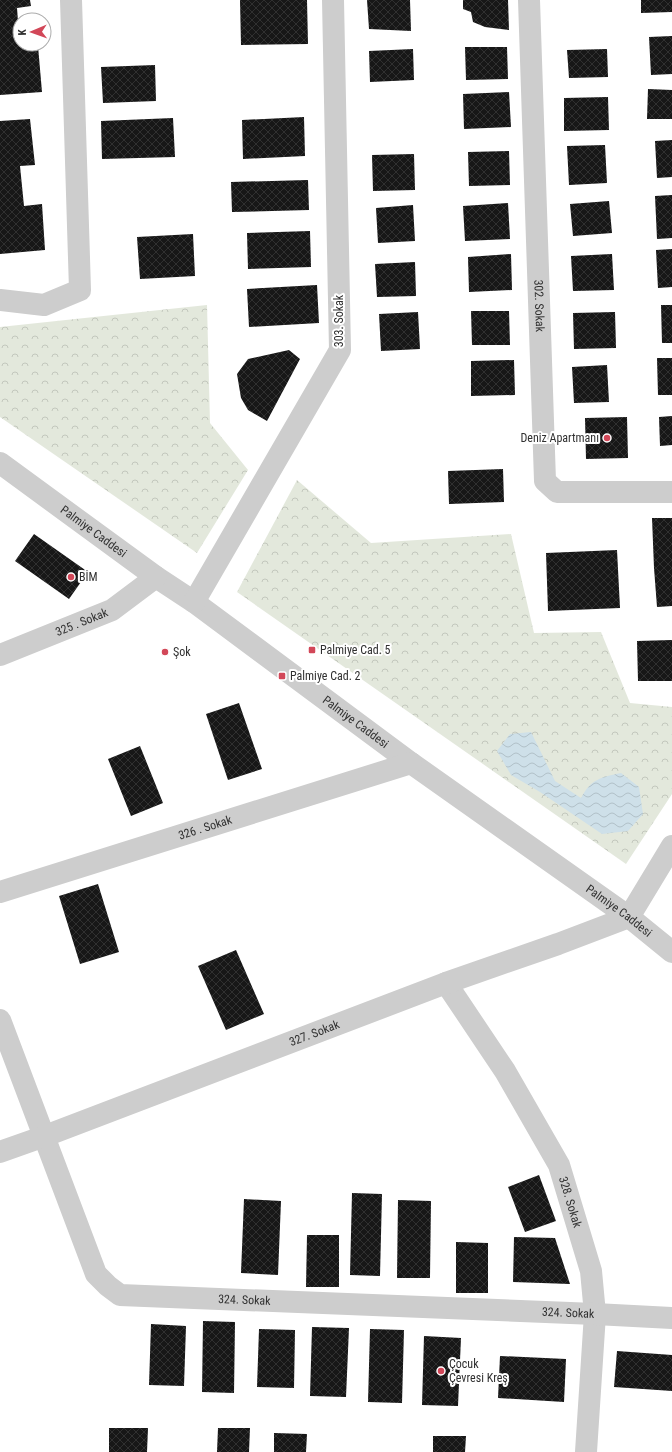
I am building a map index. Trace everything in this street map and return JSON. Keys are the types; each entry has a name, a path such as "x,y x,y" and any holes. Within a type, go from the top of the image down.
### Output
{"street":[{"path":"0,300 44,305 80,290 71,0"},
{"name":"303. Sokak","path":"194,602 340,350 333,0"},
{"name":"302. Sokak","path":"529,0 546,480 558,492 672,492"},
{"name":"Palmiye Caddesi","path":"0,463 156,577 194,602 411,763 629,917 672,952"},
{"name":"325 . Sokak","path":"0,655 112,610 156,577"},
{"name":"326 . Sokak","path":"0,892 411,763"},
{"path":"629,917 672,846"},
{"name":"327. Sokak","path":"0,1152 446,983 558,944 629,917"},
{"name":"328. Sokak","path":"446,983 505,1071 558,1165 591,1271 594,1314 586,1452"},
{"name":"324. Sokak","path":"0,1020 96,1274 120,1295 672,1318"}],"green space":[{"path":"207,305 210,423 248,470 197,553 0,417 0,327"},
{"path":"297,480 371,543 511,534 534,633 601,632 630,703 672,707 672,794 626,864 237,592"}],"water":[{"path":"531,732 555,781 581,798 589,787 597,780 621,773 639,787 643,814 628,831 602,834 540,792 511,775 497,751 510,734"}],"building":[{"path":"0,0 30,0 31,6 17,8 17,12 12,12 12,52 39,52 42,92 0,95"},
{"path":"240,0 307,0 308,44 241,45"},
{"path":"367,0 410,0 411,31 369,29"},
{"path":"463,0 508,0 509,30 485,27 473,22 471,12 463,9"},
{"path":"641,0 672,0 672,12 641,13"},
{"path":"672,36 672,74 651,75 649,37"},
{"path":"465,47 507,47 508,79 466,80"},
{"path":"413,49 414,80 370,82 369,51"},
{"path":"607,49 608,77 569,78 567,50"},
{"path":"155,65 156,101 103,103 101,67"},
{"path":"648,89 672,90 672,119 647,119"},
{"path":"509,92 511,127 464,129 463,94"},
{"path":"608,97 609,130 564,131 564,98"},
{"path":"304,117 305,156 243,159 242,120"},
{"path":"173,118 175,157 102,159 101,121"},
{"path":"30,119 35,165 20,166 24,206 42,204 45,250 0,254 0,121"},
{"path":"672,140 672,177 657,178 655,141"},
{"path":"605,145 607,183 569,185 567,146"},
{"path":"509,151 510,185 469,186 468,152"},
{"path":"414,154 415,190 373,191 372,155"},
{"path":"308,180 309,210 232,212 231,182"},
{"path":"672,195 672,238 657,239 655,196"},
{"path":"609,201 612,233 573,236 570,204"},
{"path":"508,203 510,239 465,241 463,206"},
{"path":"413,205 415,241 378,243 376,208"},
{"path":"310,231 311,267 248,269 247,233"},
{"path":"193,234 195,276 140,279 137,237"},
{"path":"672,249 672,287 658,288 656,250"},
{"path":"511,254 512,290 469,292 468,257"},
{"path":"612,254 614,290 573,291 571,256"},
{"path":"415,262 416,296 377,297 375,264"},
{"path":"317,285 319,323 249,327 247,289"},
{"path":"661,305 672,305 672,343 662,343"},
{"path":"471,311 509,311 510,345 472,345"},
{"path":"418,312 420,349 381,351 379,314"},
{"path":"615,312 616,348 574,349 573,313"},
{"path":"289,350 300,359 267,421 248,410 241,398 237,374 248,359"},
{"path":"657,358 672,358 672,395 658,395"},
{"path":"514,360 515,395 471,396 471,361"},
{"path":"607,365 609,402 574,403 572,367"},
{"path":"672,416 672,445 660,446 659,417"},
{"name":"Deniz Apartmanı","path":"627,417 628,458 586,459 585,418"},
{"path":"503,469 504,502 449,504 448,471"},
{"path":"652,518 672,518 672,606 657,607"},
{"path":"34,534 88,572 69,599 15,561"},
{"path":"617,550 620,608 548,611 546,553"},
{"path":"672,640 672,681 638,681 637,641"},
{"path":"239,703 262,769 228,780 206,714"},
{"path":"140,746 163,803 131,816 108,759"},
{"path":"98,884 119,952 80,964 59,896"},
{"path":"236,950 264,1014 226,1030 198,966"},
{"path":"539,1175 556,1221 525,1232 508,1187"},
{"path":"352,1193 382,1194 380,1276 350,1275"},
{"path":"244,1199 281,1201 278,1275 241,1273"},
{"path":"398,1200 431,1201 430,1278 397,1278"},
{"path":"307,1235 339,1235 339,1287 306,1287"},
{"path":"514,1237 555,1238 570,1284 513,1282"},
{"path":"456,1242 488,1243 488,1293 456,1293"},
{"path":"203,1321 235,1322 234,1393 202,1392"},
{"path":"151,1324 186,1326 184,1386 149,1385"},
{"path":"312,1327 349,1328 346,1397 310,1396"},
{"path":"259,1329 295,1330 294,1388 257,1387"},
{"path":"370,1329 404,1330 402,1403 368,1402"},
{"name":"Çocuk Çevresi Kreş","path":"424,1336 461,1338 458,1406 422,1405"},
{"path":"617,1351 672,1355 672,1391 614,1387"},
{"path":"500,1356 566,1359 564,1402 498,1398"},
{"path":"109,1428 148,1428 147,1452 109,1452"},
{"path":"218,1428 250,1428 249,1452 217,1452"},
{"path":"274,1433 307,1434 306,1452 274,1452"},
{"path":"433,1436 466,1436 465,1452 433,1452"}],"place":[{"name":"Deniz Apartmanı","path":"607,438"},
{"name":"BİM","path":"71,577"},
{"name":"Palmiye Cad. 5","path":"312,650"},
{"name":"Şok","path":"165,652"},
{"name":"Palmiye Cad. 2","path":"282,676"},
{"name":"Çocuk Çevresi Kreş","path":"441,1371"}]}
